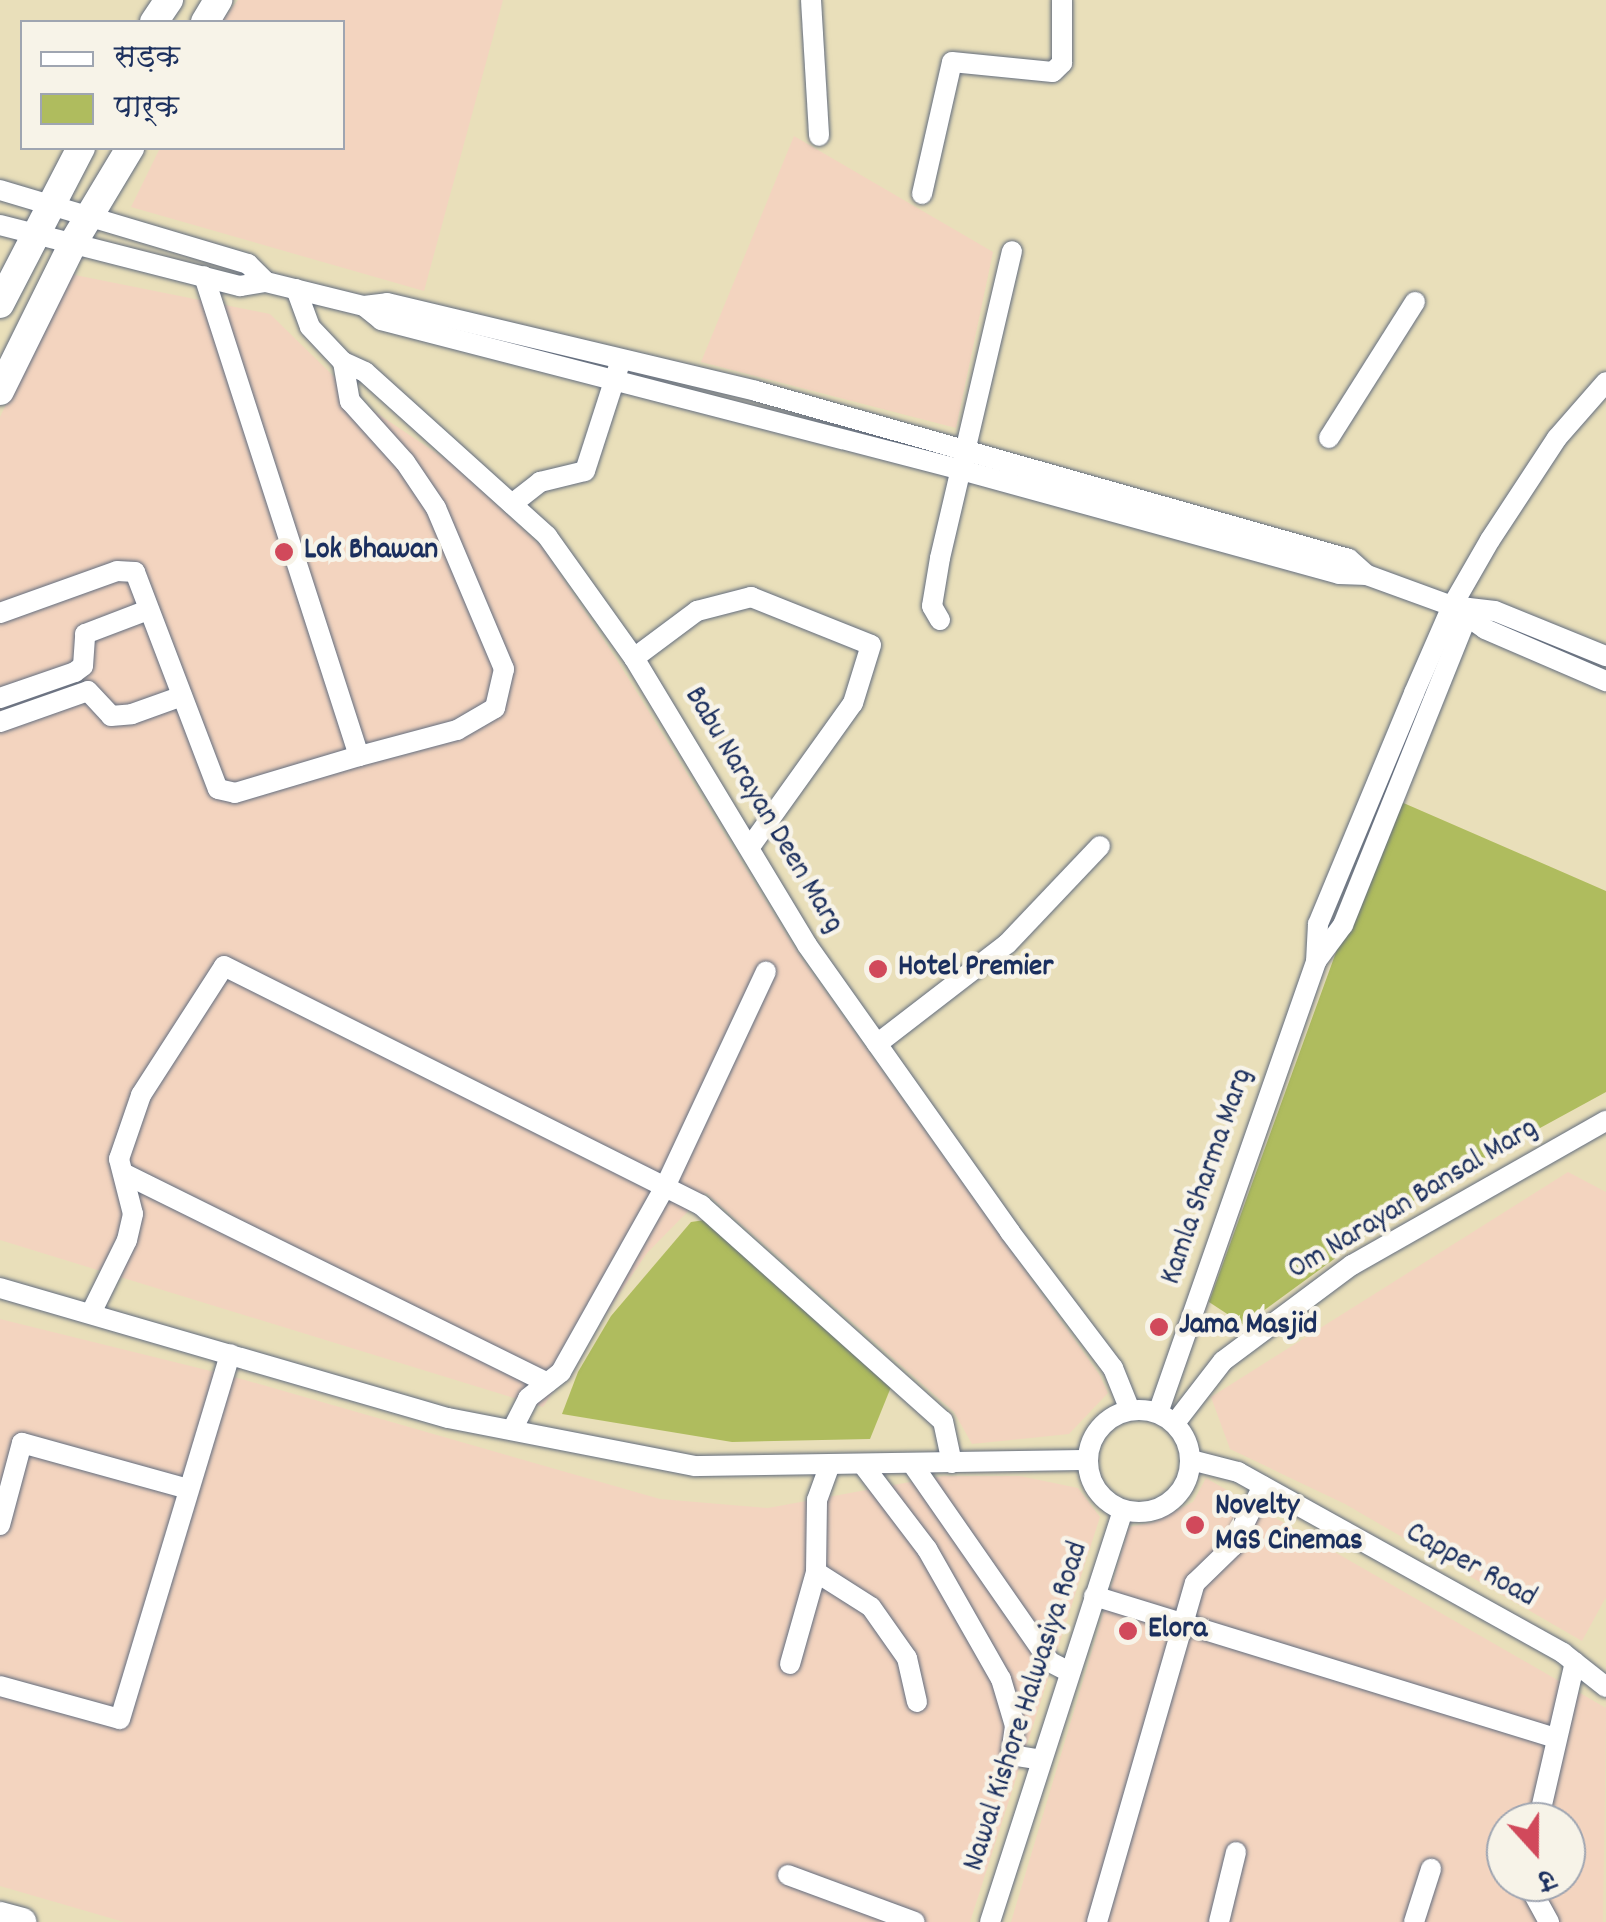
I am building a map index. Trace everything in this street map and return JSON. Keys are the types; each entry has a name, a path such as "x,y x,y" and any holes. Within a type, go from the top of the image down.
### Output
{"main road":[{"path":"0,304 80,150"},
{"path":"0,391 74,242 129,150"},
{"path":"0,1916 22,1922"}],"street":[{"path":"811,0 819,136"},
{"path":"922,194 952,62 1052,72 1062,63 1062,0"},
{"path":"0,190 248,264 266,282"},
{"path":"0,225 240,286 266,282 364,306 387,303 621,358 807,406 960,459"},
{"path":"940,620 932,606 960,459 1012,252"},
{"path":"204,276 360,756"},
{"name":"Babu Narayan Deen Marg","path":"296,289 310,326 343,362 365,372 548,536 634,658 807,944 1010,1232 1113,1368 1130,1410"},
{"path":"1328,438 1415,302"},
{"path":"364,306 381,320 800,428 960,459 1349,558 1367,575 1460,611 1485,629 1606,680"},
{"path":"512,504 540,482 585,471 621,358"},
{"path":"0,612 116,571 135,572 218,790 235,794 457,730 495,708 504,669 436,508 405,462 350,401 343,362"},
{"name":"Kamla Sharma Marg","path":"1167,1418 1316,962 1343,925 1385,790 1460,611 1557,438 1606,382"},
{"path":"800,428 807,406"},
{"path":"634,658 697,611 751,597 871,645 853,703 749,848"},
{"path":"0,698 75,672 83,666 85,634 148,610"},
{"path":"1460,611 1495,611 1606,656"},
{"path":"0,722 88,691 111,716 132,714 182,696"},
{"path":"877,1044 1007,944 1100,846"},
{"path":"91,1313 133,1214 119,1159 141,1095 224,966 701,1205 943,1421 952,1462"},
{"path":"512,1430 528,1398 561,1372 665,1187 766,971"},
{"name":"Om Narayan Bansal Marg","path":"1167,1418 1223,1360 1352,1266 1606,1121"},
{"path":"125,1174 548,1382"},
{"path":"0,1288 448,1418 695,1466 1088,1460"},
{"path":"0,1686 120,1719 230,1354"},
{"path":"1130,1410 1167,1418 1188,1442 1188,1479 1176,1498 1157,1509 1123,1510 1102,1496 1091,1480 1088,1460 1100,1427 1130,1410"},
{"path":"0,1525 22,1444 188,1489"},
{"name":"Capper Road","path":"1191,1460 1238,1472 1575,1662 1606,1687"},
{"path":"863,1465 926,1549 1001,1679 1014,1726 1012,1755 1042,1760"},
{"path":"913,1465 1050,1662 1070,1672"},
{"path":"790,1664 816,1572 817,1500 830,1466"},
{"path":"1097,1922 1195,1583 1233,1546 1263,1486"},
{"name":"Nawal Kishore Halwasiya Road","path":"990,1922 1123,1510"},
{"path":"816,1572 871,1607 906,1658 917,1702"},
{"path":"1094,1596 1556,1738"},
{"path":"1542,1802 1575,1662"},
{"path":"1219,1922 1236,1852"},
{"path":"1414,1922 1431,1869"},
{"path":"788,1874 914,1922"}],"shaded area":[{"path":"238,0 503,0 424,291 131,207 159,150 345,150 345,20 223,20"},
{"path":"794,136 993,252 956,428 701,362"},
{"path":"70,274 270,314 360,402 450,462 542,547 615,657 798,953 1099,1374 1108,1393 1069,1434 972,1444 954,1412 706,1193 647,1253 543,1407 0,1240 0,417"},
{"path":"1568,1172 1606,1192 1606,1597 1582,1641 1345,1504 1230,1449 1211,1397"},
{"path":"0,1319 231,1376 660,1499 768,1508 943,1476 1020,1476 1078,1488 1100,1517 970,1922 124,1922 0,1886"},
{"path":"1206,1478 1606,1708 1603,1922 1011,1922 1129,1527 1154,1522 1193,1502"}],"green space":[{"path":"1392,798 1606,891 1606,1092 1434,1186 1244,1325 1209,1302"},
{"path":"705,1220 891,1387 870,1439 732,1442 562,1414 578,1372 611,1316 691,1222"}],"place":[{"name":"Lok Bhawan","path":"284,552"},
{"name":"Hotel Premier","path":"878,969"},
{"name":"Jama Masjid","path":"1159,1327"},
{"name":"Novelty MGS Cinemas","path":"1195,1525"},
{"name":"Elora","path":"1128,1631"}]}
